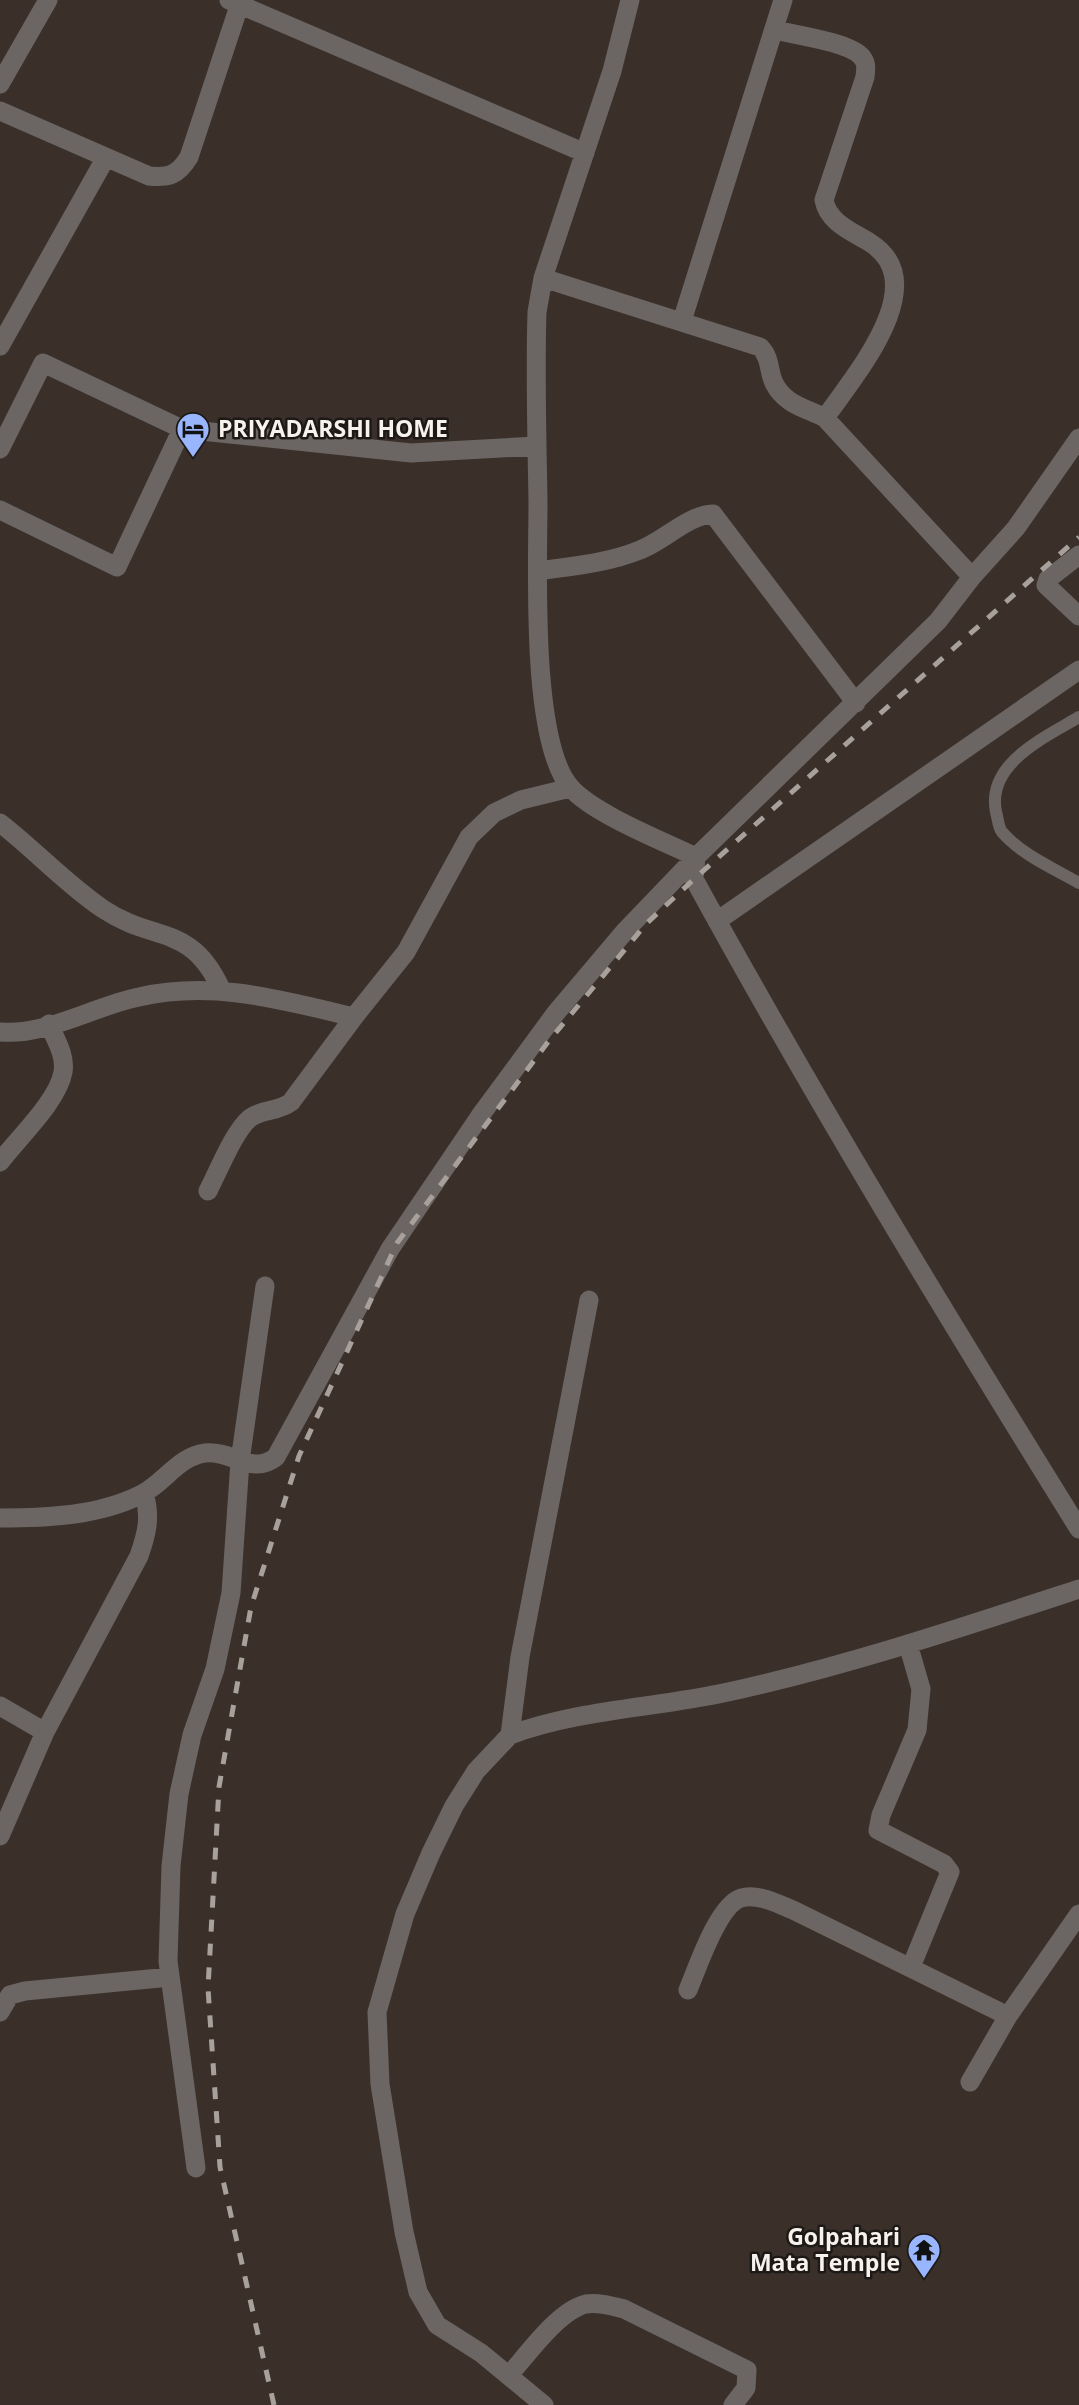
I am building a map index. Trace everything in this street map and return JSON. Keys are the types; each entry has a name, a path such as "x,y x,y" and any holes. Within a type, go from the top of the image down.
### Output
{"street":[{"path":"0,84 48,0"},
{"path":"630,0 612,71 543,278 537,334 538,571 542,695 551,748 570,788 604,811 696,857"},
{"path":"682,321 783,0"},
{"path":"0,111 105,159 149,176 168,178 182,170 236,2 585,153"},
{"path":"775,30 847,48 860,54 866,64 865,77 824,200 826,212 834,220 876,246 891,267 895,292 891,313 882,334 825,418"},
{"path":"0,346 105,159"},
{"path":"543,278 760,347 767,354 774,383 782,394 793,405 825,418 972,577"},
{"path":"0,449 43,363 182,429 411,453 537,446"},
{"path":"0,510 117,567 182,429"},
{"path":"0,1518 80,1513 144,1493 188,1459 205,1453 225,1455 254,1466 266,1464 276,1457 390,1249 480,1116 555,1014 626,930 696,857 938,621 972,577 1016,528 1079,438"},
{"path":"538,571 603,562 642,550 700,517 713,514 856,703"},
{"path":"1079,555 1048,579 1046,584 1050,591 1079,616"},
{"path":"717,921 1079,670"},
{"path":"208,1191 244,1124 260,1113 281,1109 290,1102 407,952 469,837 494,813 521,800 570,788"},
{"path":"0,823 102,908 125,921 195,949 210,965 221,989"},
{"path":"696,857 694,879 843,1145 1079,1529"},
{"path":"0,1032 49,1024 138,997 180,990 221,989 354,1017"},
{"path":"0,1162 58,1087 64,1070 62,1052 49,1024"},
{"path":"196,2168 170,1977 171,1866 179,1794 192,1735 215,1669 231,1593 240,1461 265,1286"},
{"path":"510,1735 520,1657 589,1300"},
{"path":"0,1836 45,1732 139,1556 148,1527 149,1509 144,1493"},
{"path":"544,2405 510,2374 437,2325 418,2292 404,2232 380,2084 377,2012 405,1914 454,1805 476,1772 510,1735 545,1722 728,1692 908,1644 1079,1589"},
{"path":"908,1644 921,1689 917,1730 877,1830 944,1864 950,1871 911,1967"},
{"path":"0,1706 45,1732"},
{"path":"688,1990 719,1920 729,1906 741,1898 761,1898 793,1910 1008,2016"},
{"path":"970,2082 1008,2016 1079,1914"},
{"path":"0,2012 10,1995 25,1991 170,1977"},
{"path":"510,2374 567,2313 586,2304 604,2304 624,2309 747,2370 749,2377 746,2388 733,2405"}],"lane":[{"path":"1079,717 1022,752 1001,775 994,803 1000,830 1031,856 1079,883"}],"railway":[{"path":"274,2405 220,2167 208,1988 219,1787 251,1607 299,1456 397,1243 548,1042 646,924 1079,537"}],"place":[{"name":"PRIYADARSHI HOME","path":"193,459"},
{"name":"Golpahari Mata Temple","path":"924,2280"}]}
